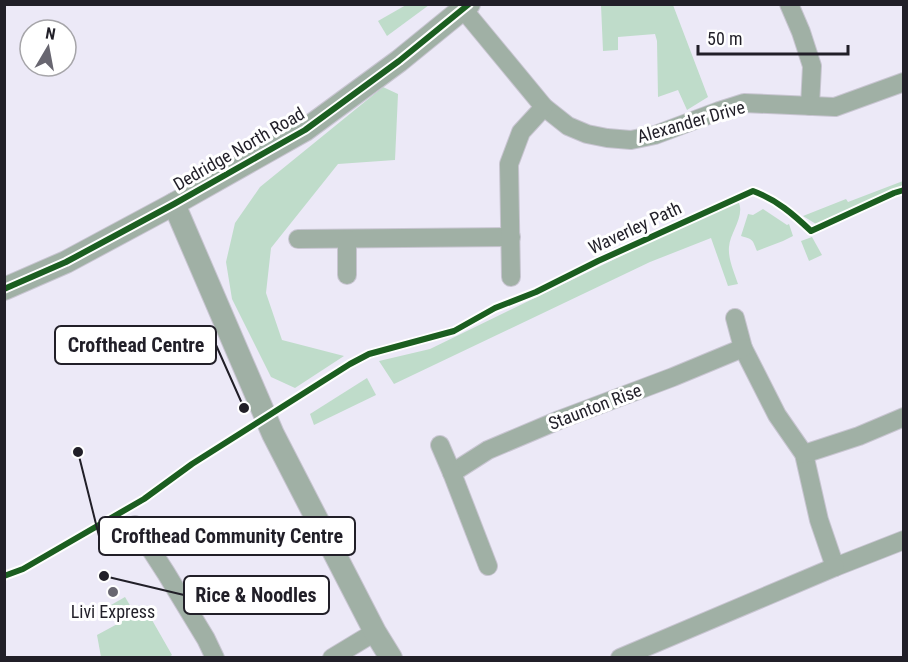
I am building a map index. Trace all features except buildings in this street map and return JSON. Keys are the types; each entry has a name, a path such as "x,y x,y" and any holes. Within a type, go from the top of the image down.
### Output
{"street":[{"path":"789,4 812,66 810,106"},
{"name":"Alexander Drive","path":"466,7 544,107 568,126 587,134 607,138 632,140 655,135 744,103 836,107 903,82"},
{"name":"Dedridge North Road","path":"4,289 66,262 305,130 399,61 466,7"},
{"path":"511,278 509,164 521,132 544,107"},
{"path":"174,204 273,434 375,632 391,657"},
{"path":"298,239 511,237"},
{"path":"347,239 347,275"},
{"path":"735,318 743,348 777,415 804,454 819,520 835,567"},
{"name":"Staunton Rise","path":"452,473 488,450 743,348"},
{"path":"804,454 860,436 903,417"},
{"path":"440,445 488,566"},
{"path":"135,525 215,657"},
{"path":"621,657 903,540"},
{"path":"332,657 375,632"}],"green space":[{"path":"406,5 429,5 387,36 378,21"},
{"path":"601,5 673,5 708,97 687,110 678,90 658,97 655,34 618,37 618,50 603,51"},
{"path":"383,87 398,94 395,160 338,164 271,248 266,293 282,340 344,356 295,388 271,377 232,299 226,262 235,223 260,187"},
{"path":"903,181 903,189 821,224 816,224 803,216 846,199 848,202"},
{"path":"738,201 740,212 730,241 729,252 738,284 728,286 711,238 650,262 394,384 379,361 430,349"},
{"path":"763,209 787,225 789,224 793,236 757,251 752,240 741,236 748,214 753,215"},
{"path":"812,237 822,255 809,261 801,241"},
{"path":"367,378 376,395 314,425 310,414"},
{"path":"125,597 137,617 152,620 172,655 168,658 101,657 97,635 121,622 111,605"}],"cycle path":[{"path":"4,289 66,262 305,130 399,61 469,4"},
{"name":"Waverley Path","path":"4,576 23,569 144,499 192,464 369,354 454,331 495,308 536,292 598,261 753,191 784,208 811,231 904,190"}],"place":[{"name":"Crofthead Centre","path":"244,408"},
{"name":"Crofthead Community Centre","path":"78,452"},
{"name":"Rice & Noodles","path":"104,576"},
{"name":"Livi Express","path":"113,592"}]}
